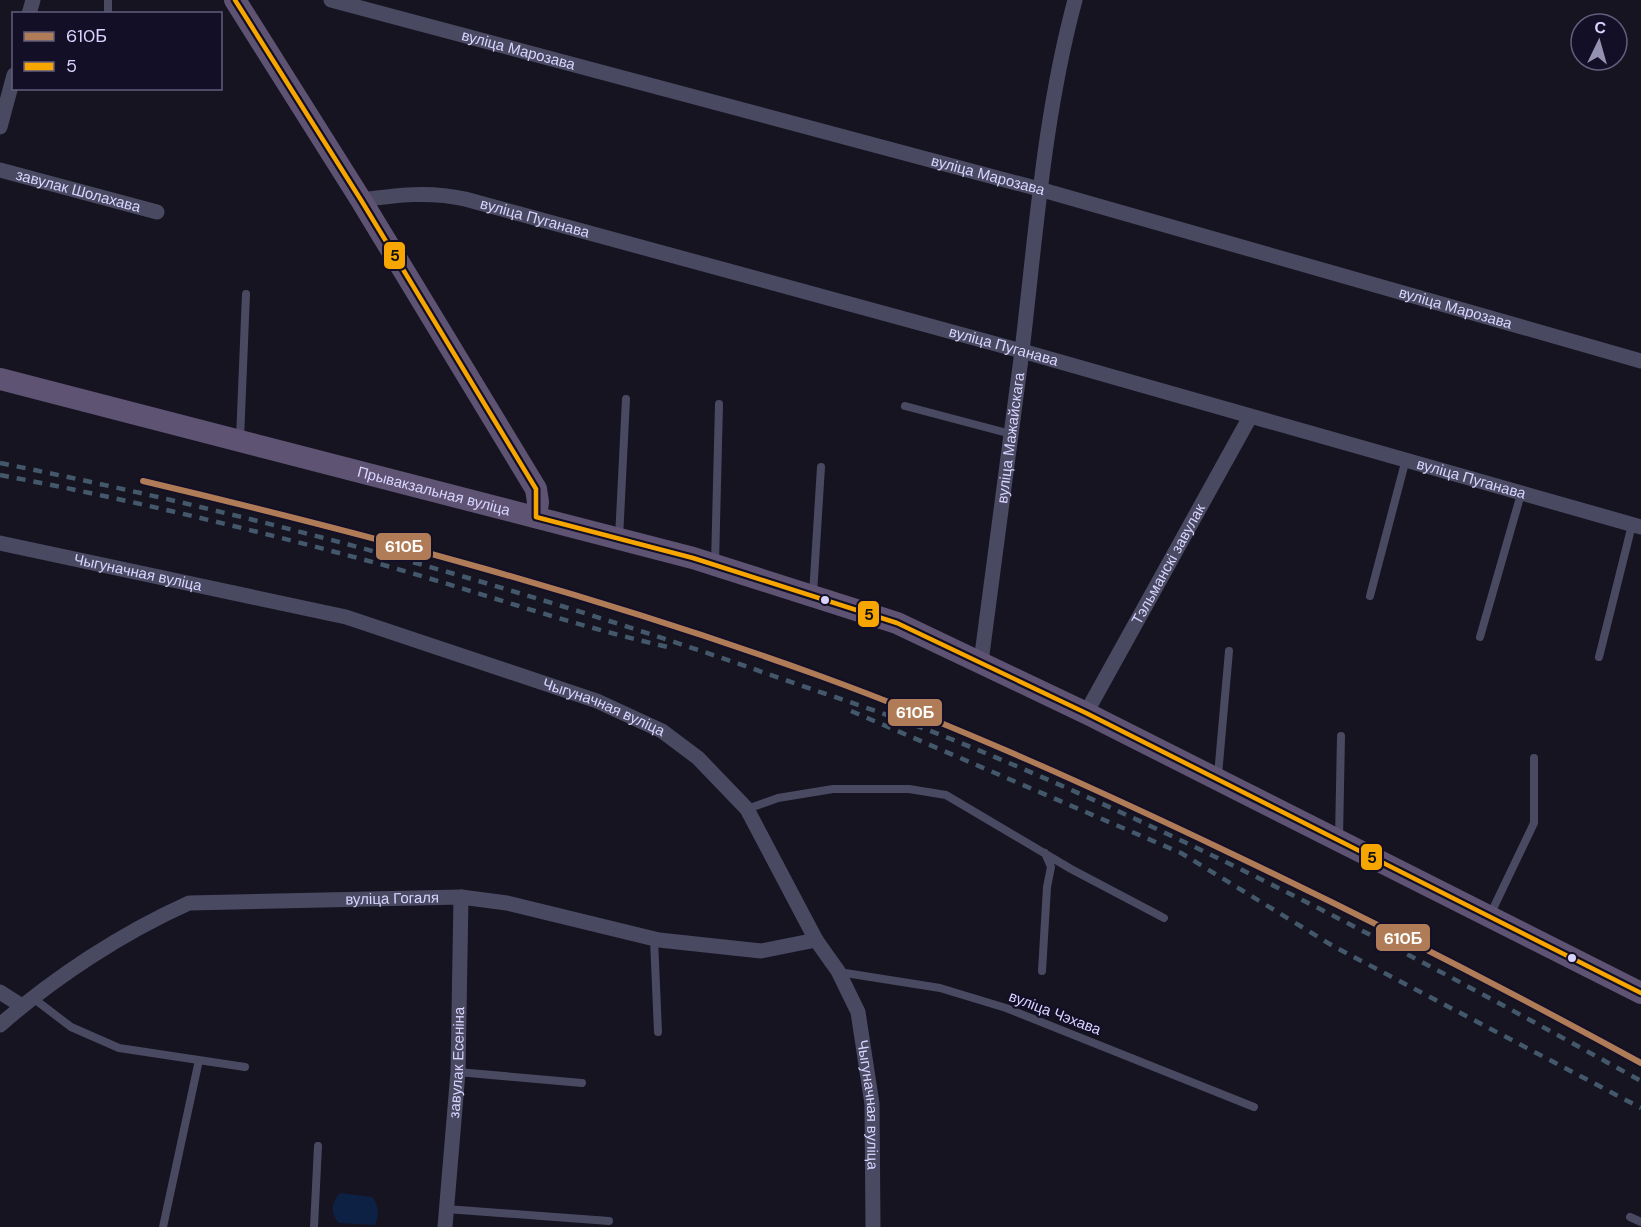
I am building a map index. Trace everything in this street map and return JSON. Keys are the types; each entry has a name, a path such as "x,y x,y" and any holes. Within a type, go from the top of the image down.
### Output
{"main road":[{"path":"235,0 361,200 536,489 538,501 536,517"},
{"name":"Прывакзальная вуліца","path":"0,379 240,439 619,539 714,565 897,623 1086,713 1641,993"}],"street":[{"name":"вуліца Марозава","path":"332,0 1039,189 1641,361"},
{"name":"вуліца Мажайскага","path":"981,662 1022,351 1039,189 1059,69 1075,0"},
{"path":"0,127 12,82"},
{"name":"завулак Шолахава","path":"0,170 157,212"},
{"name":"вуліца Пуганава","path":"361,200 417,193 438,193 465,199 1022,351 1636,526"},
{"name":"Тэльманскі завулак","path":"1086,713 1250,417"},
{"name":"Чыгуначная вуліца","path":"0,543 345,617 597,702 662,731 698,758 747,809 816,940 838,972 858,1012 872,1104 873,1227"},
{"name":"вуліца Гогаля","path":"0,1025 28,1002 148,921 189,903 461,897 507,903 654,939 761,951 816,940"},
{"name":"завулак Есеніна","path":"445,1227 458,1072 461,897"},
{"path":"0,992 28,1002"}],"lane":[{"path":"240,439 246,294"},
{"path":"619,539 626,399"},
{"path":"714,565 720,404"},
{"path":"904,406 1011,434"},
{"path":"1370,596 1406,459"},
{"path":"813,596 821,467"},
{"path":"1480,637 1521,494"},
{"path":"1599,657 1636,526"},
{"path":"1217,780 1229,651"},
{"path":"1339,842 1341,736"},
{"path":"1489,917 1534,823 1534,758"},
{"path":"747,809 778,798 833,789 909,789 946,795 1071,869 1164,918"},
{"path":"1042,971 1047,888 1051,867 1044,851"},
{"path":"654,939 657,1032"},
{"name":"вуліца Чэхава","path":"838,972 940,988 1006,1008 1254,1107"},
{"path":"28,1002 71,1027 119,1048 245,1066"},
{"path":"163,1227 199,1060"},
{"path":"458,1072 582,1083"},
{"path":"314,1227 318,1146"},
{"path":"446,1209 609,1221"},
{"path":"1630,1217 1641,1222"}],"water":[{"path":"340,1193 372,1197 378,1211 375,1225 339,1223 334,1216 333,1208"}],"railway":[{"path":"0,463 285,528 473,579 659,637 926,729 1040,776 1215,857 1387,944 1641,1081"},
{"path":"0,475 144,505 286,539 380,564 595,629 668,647"},
{"path":"851,711 1181,853 1333,946 1641,1108"}],"transit line":[{"name":"5","path":"235,0 361,200 536,489 536,517"},
{"name":"610Б","path":"143,481 400,545 569,593 737,647 924,716 1129,806 1334,903 1641,1063"},
{"name":"5","path":"536,517 693,558 897,623 1086,713 1641,993"}]}
